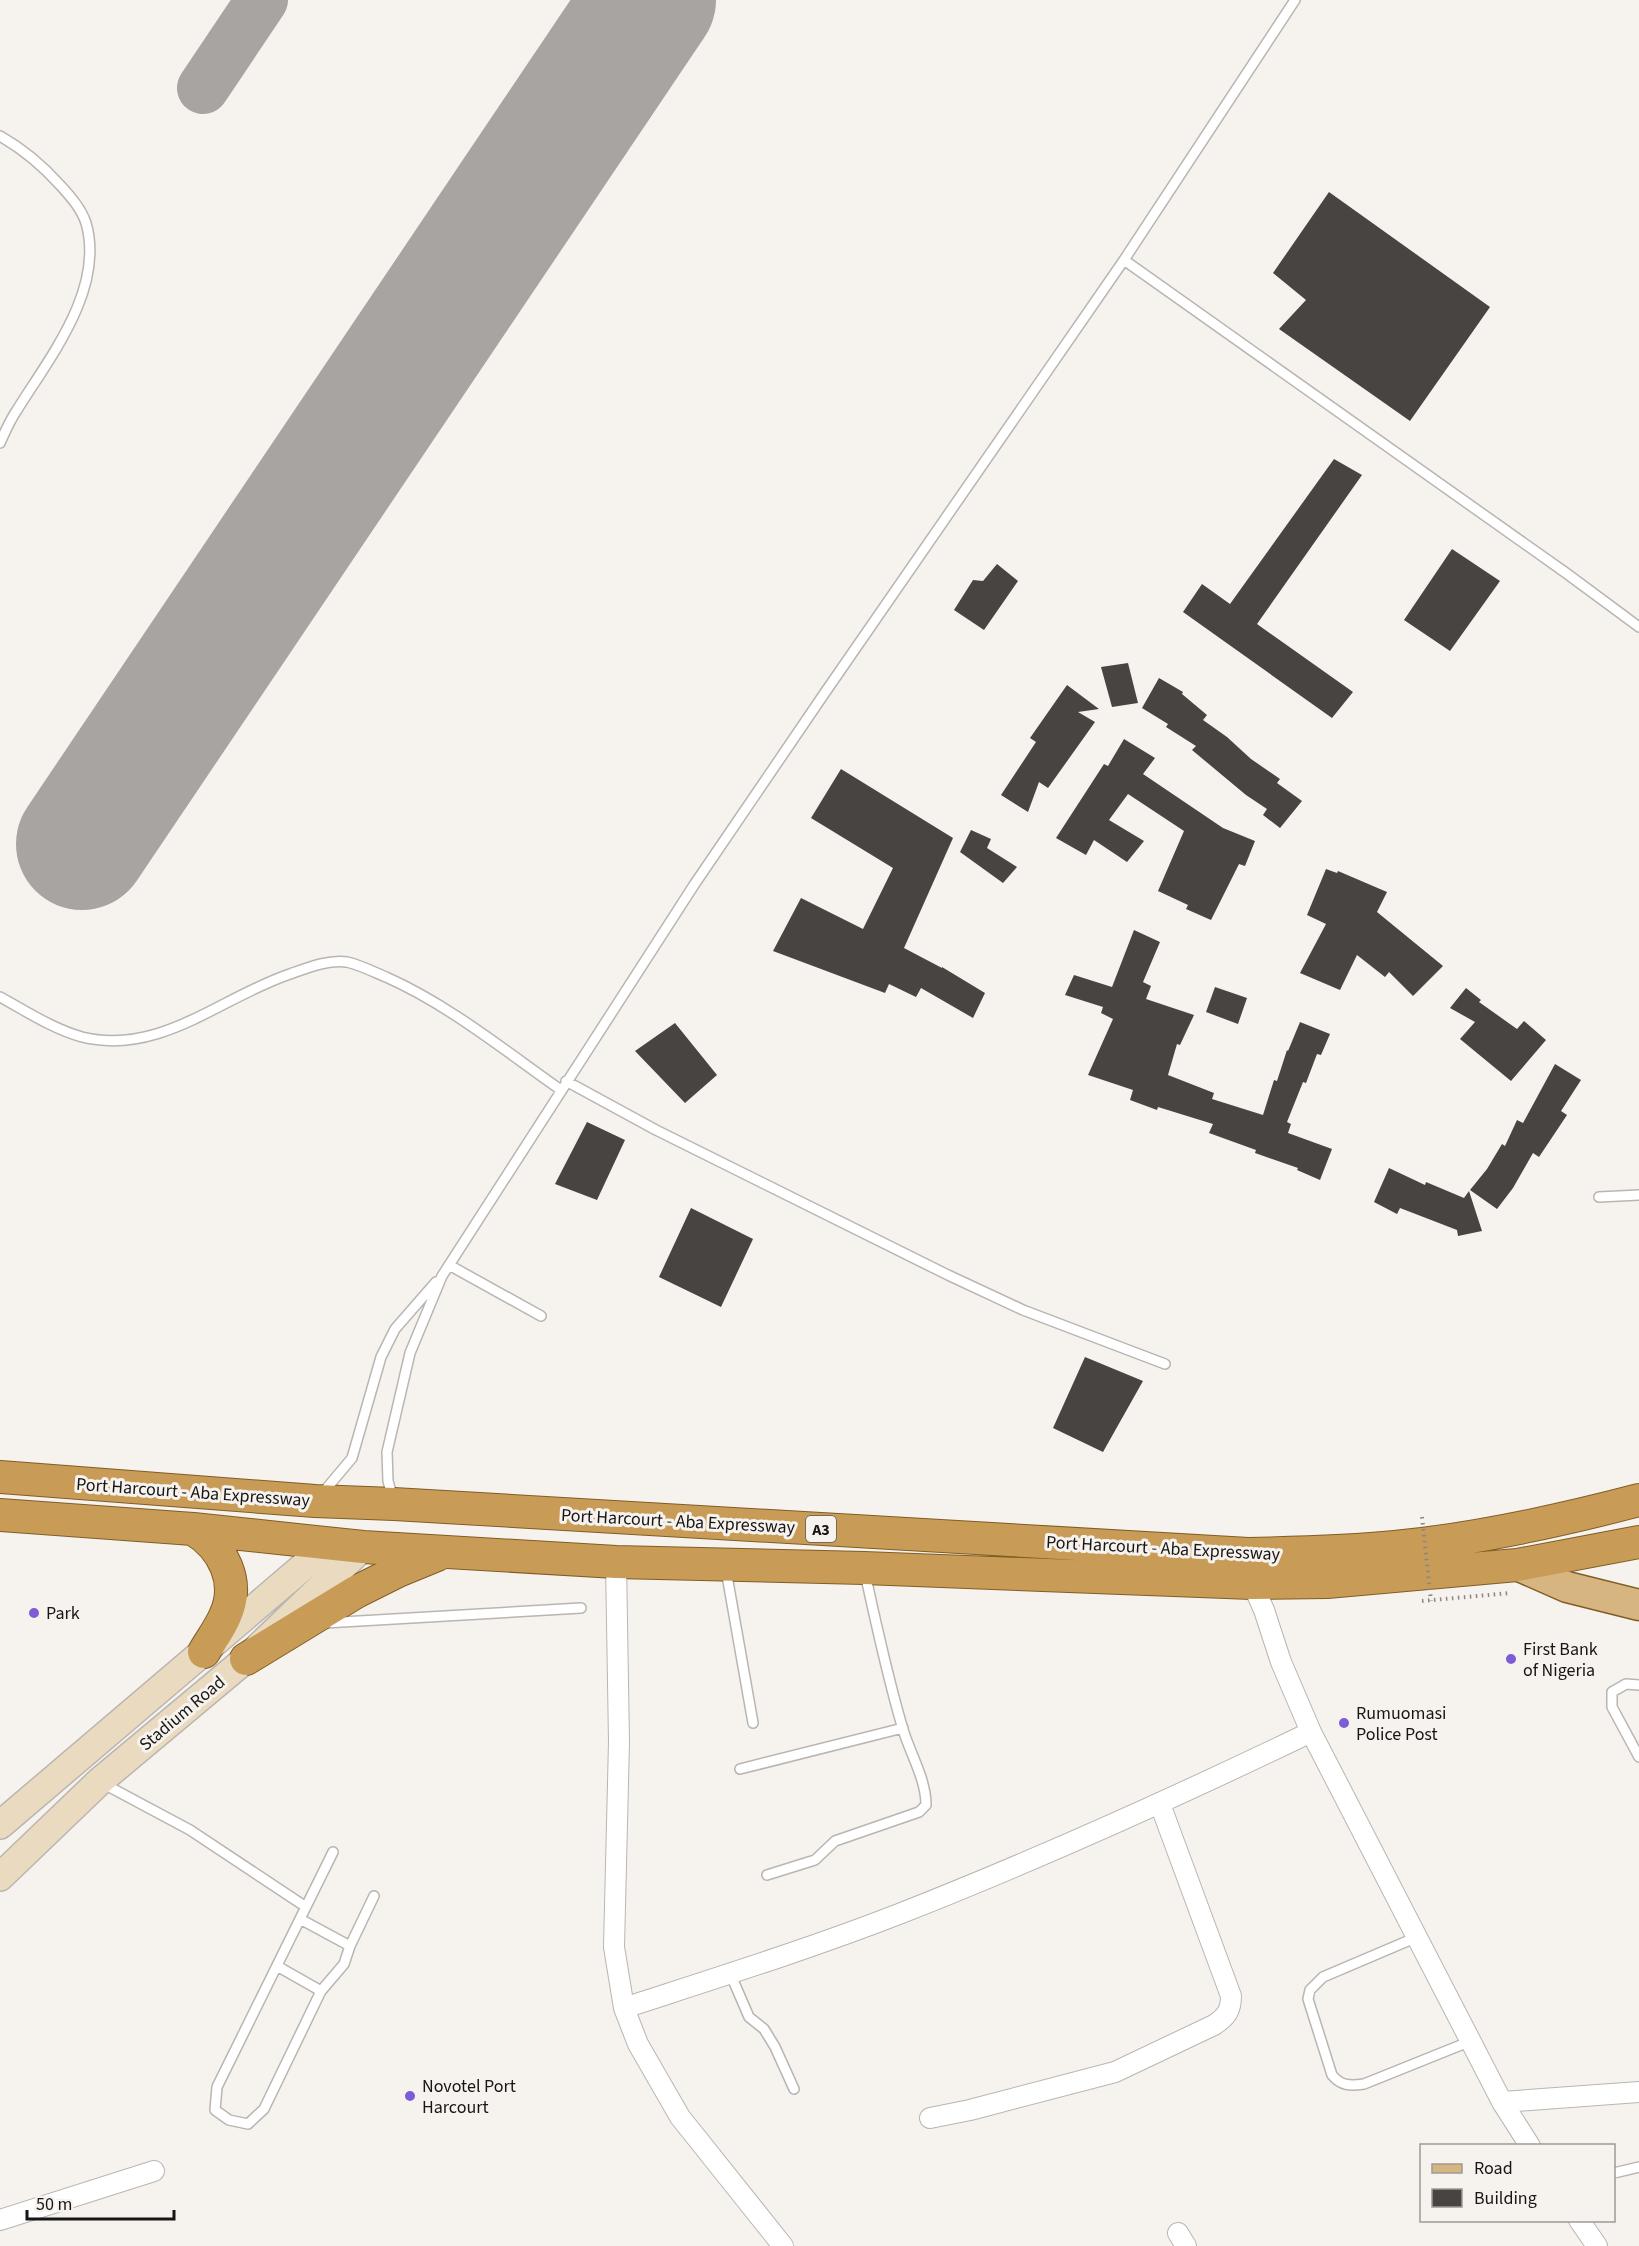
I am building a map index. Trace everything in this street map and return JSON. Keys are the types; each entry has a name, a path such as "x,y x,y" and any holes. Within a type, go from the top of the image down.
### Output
{"highway":[{"name":"Port Harcourt - Aba Expressway","path":"0,1477 315,1501 1248,1554 1321,1553 1398,1547 1565,1520 1639,1500"},
{"name":"Port Harcourt - Aba Expressway","path":"0,1515 193,1529 363,1546 616,1562 864,1568 1252,1583 1327,1582 1517,1565 1639,1542"},
{"path":"193,1529 205,1536 217,1550 232,1582 231,1599 225,1616 204,1652"},
{"path":"246,1659 356,1592 446,1551"}],"main road":[{"name":"Stadium Road","path":"0,1826 331,1543"},
{"name":"Stadium Road","path":"0,1877 100,1781 246,1659 363,1546"},
{"path":"1517,1565 1567,1587 1638,1608"}],"street":[{"path":"616,1562 620,1742 614,1947 624,2008 638,2044 680,2117 783,2246"},
{"path":"1252,1583 1281,1662 1311,1732 1502,2103 1529,2144"},
{"path":"624,2008 899,1914 1160,1804 1311,1732"},
{"path":"930,2118 970,2110 1115,2072 1214,2025 1225,2017 1231,2008 1231,1996 1160,1804"},
{"path":"1502,2103 1639,2092"},
{"path":"0,2220 154,2171"},
{"path":"1580,2222 1597,2246"}],"lane":[{"path":"315,1501 352,1458 381,1357 395,1329 442,1276 694,885 1124,260 1295,0"},
{"path":"0,136 19,147 48,171 72,198 85,220 90,242 87,281 73,315 59,344 16,412 0,443"},
{"path":"1124,260 1639,627"},
{"path":"0,997 58,1028 81,1036 125,1040 155,1034 191,1022 279,978 320,964 346,962 408,987 563,1085 959,1280 1023,1310 1166,1364"},
{"path":"1599,1197 1639,1195"},
{"path":"449,1265 541,1316"},
{"path":"394,1504 388,1481 387,1452 410,1353 442,1276"},
{"path":"725,1565 753,1723"},
{"path":"767,1875 814,1860 835,1841 919,1812 926,1805 924,1791 903,1728 882,1652 864,1568"},
{"path":"302,1625 581,1608"},
{"path":"1639,1685 1626,1684 1612,1692 1612,1707 1639,1757"},
{"path":"740,1770 903,1728"},
{"path":"100,1781 190,1830 306,1907"},
{"path":"333,1852 217,2087 215,2110 229,2120 248,2124 264,2109 321,1990 344,1964 374,1896"},
{"path":"300,1919 350,1946"},
{"path":"1417,1937 1323,1977 1310,1990 1308,1999 1332,2075 1337,2081 1349,2086 1364,2084 1471,2041"},
{"path":"277,1966 321,1990"},
{"path":"730,1973 749,2017 764,2029 794,2089"},
{"path":"1615,2173 1639,2166"}],"path":[{"path":"1422,1517 1431,1600"}],"building":[{"path":"1329,192 1490,307 1410,421 1279,329 1306,300 1273,273"},
{"path":"1334,459 1362,475 1257,624 1353,692 1332,718 1183,612 1202,584 1230,604"},
{"path":"1452,549 1500,581 1450,651 1404,620"},
{"path":"997,564 1018,581 984,630 954,610 973,580 983,581"},
{"path":"1128,663 1138,703 1112,707 1101,667"},
{"path":"1159,678 1183,692 1182,694 1207,715 1203,720 1280,779 1277,783 1302,801 1280,828 1263,815 1267,809 1246,795 1192,750 1196,746 1166,727 1168,724 1142,708"},
{"path":"1067,685 1099,709 1078,712 1095,722 1048,788 1039,782 1028,812 1001,795 1036,742 1030,738"},
{"path":"1124,739 1155,758 1143,774 1223,828 1255,841 1245,866 1239,864 1211,920 1186,909 1188,905 1158,891 1184,831 1128,794 1109,820 1144,841 1127,862 1094,840 1086,855 1056,838 1104,764 1108,766"},
{"path":"841,769 953,838 904,948 942,967 985,993 973,1018 921,988 916,997 889,984 885,993 773,951 801,898 863,929 893,868 811,818"},
{"path":"971,830 991,839 987,848 1017,867 1003,883 960,852"},
{"path":"1326,869 1337,873 1338,871 1387,892 1377,912 1443,966 1413,996 1389,972 1385,977 1357,955 1340,990 1300,973 1326,924 1307,915"},
{"path":"1134,930 1160,942 1143,982 1151,986 1146,999 1194,1015 1180,1045 1177,1044 1168,1075 1214,1093 1212,1099 1263,1115 1274,1080 1277,1081 1287,1050 1300,1022 1330,1034 1321,1055 1317,1054 1306,1083 1303,1082 1287,1122 1291,1124 1288,1133 1332,1149 1320,1180 1297,1170 1298,1168 1255,1153 1256,1150 1209,1133 1213,1124 1158,1107 1157,1110 1130,1100 1133,1090 1088,1075 1113,1019 1101,1013 1103,1007 1065,995 1074,975 1112,987"},
{"path":"1215,987 1247,998 1238,1024 1206,1012"},
{"path":"1466,988 1481,1000 1479,1002 1517,1029 1524,1021 1546,1040 1511,1081 1460,1039 1475,1022 1450,1008"},
{"path":"675,1023 717,1075 685,1103 635,1051"},
{"path":"1555,1064 1581,1080 1561,1111 1567,1115 1539,1157 1533,1153 1513,1188 1497,1209 1470,1190 1487,1169 1502,1144 1505,1146 1517,1120 1523,1123"},
{"path":"587,1122 625,1140 597,1200 555,1184"},
{"path":"1389,1168 1425,1185 1426,1182 1464,1198 1469,1191 1482,1231 1458,1236 1457,1230 1400,1208 1397,1214 1374,1202"},
{"path":"691,1208 753,1239 721,1307 659,1277"},
{"path":"1085,1357 1143,1381 1103,1452 1053,1428"}],"taxiway":[{"path":"203,88 262,0"}],"runway":[{"path":"82,844 650,0"}],"place":[{"name":"Park","path":"34,1613"},
{"name":"First Bank of Nigeria","path":"1511,1659"},
{"name":"Rumuomasi Police Post","path":"1344,1723"},
{"name":"Novotel Port Harcourt","path":"410,2096"}]}
